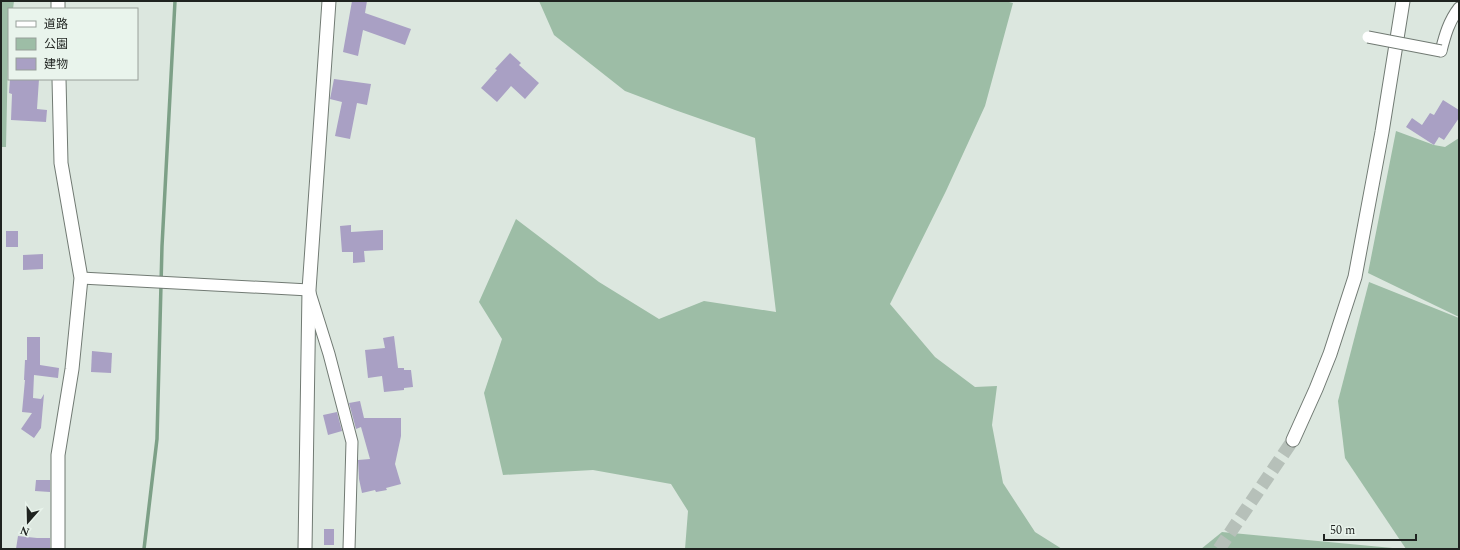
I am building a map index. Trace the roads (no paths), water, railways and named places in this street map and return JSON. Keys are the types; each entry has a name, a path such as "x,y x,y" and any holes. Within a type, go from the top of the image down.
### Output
{"street":[{"path":"305,549 309,290 329,1"},
{"path":"1293,440 1330,354 1355,277 1382,132 1403,1"},
{"path":"1368,37 1441,51 1452,17 1459,8"},
{"path":"58,549 58,455 72,370 81,278 61,163 59,80"},
{"path":"81,278 309,290"},
{"path":"309,290 329,354 352,442 349,549"}],"waterway":[{"path":"144,549 157,439 162,246 175,1"}],"tunnel":[{"path":"1219,549 1293,440"}]}
